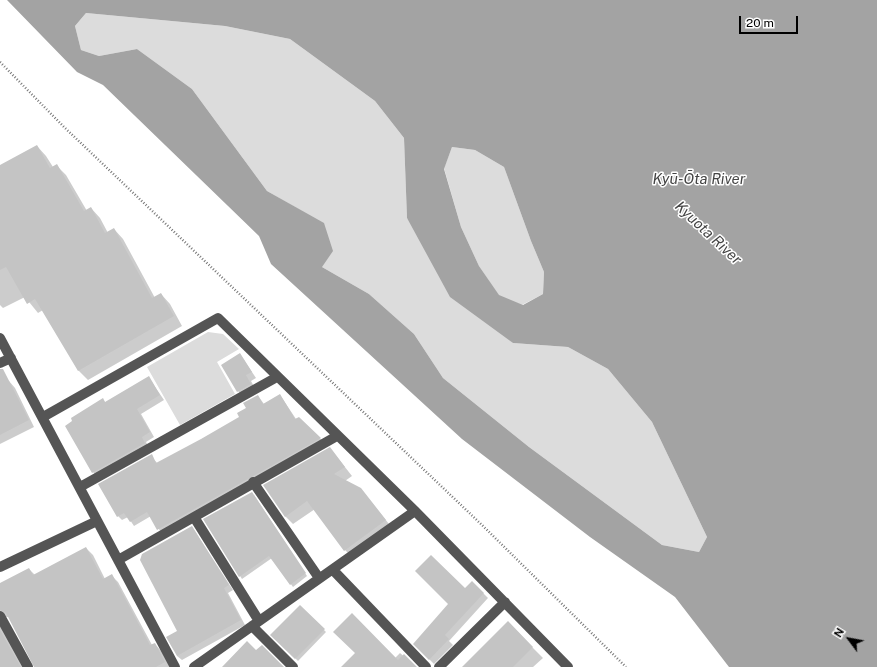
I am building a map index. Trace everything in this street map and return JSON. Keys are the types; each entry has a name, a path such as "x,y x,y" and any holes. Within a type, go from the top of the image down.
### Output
{"street":[{"path":"43,417 218,318 415,512 568,667"},
{"path":"0,338 175,667"},
{"path":"0,363 11,358"},
{"path":"80,487 278,377"},
{"path":"118,560 253,482 337,436"},
{"path":"253,482 319,578"},
{"path":"194,667 415,512"},
{"path":"194,517 256,623 293,667"},
{"path":"0,567 97,521"},
{"path":"333,570 426,667"},
{"path":"439,667 505,602"},
{"path":"0,616 28,667"}],"path":[{"path":"0,62 64,127 482,525 626,667"}],"shaded area":[{"path":"86,13 225,26 290,39 375,101 404,138 407,218 513,343 568,347 608,369 652,422 707,537 699,552 662,545 529,447 443,378 414,334 369,294 322,267 324,224 267,191 192,89 137,49 99,56 81,50 75,26"},
{"path":"452,147 475,150 504,167 544,272 543,294 522,305 499,296 479,266 461,227 444,168"},
{"path":"208,332 223,334 239,349 217,362 235,394 180,425 147,367"}],"water":[{"name":"Kyū-Ōta River","path":"7,0 877,0 877,667 729,667 675,597 590,537 462,439 271,264 259,236 103,85 77,72","holes":["86,13 225,26 290,39 375,101 404,138 407,218 450,297 513,343 568,347 608,369 652,422 707,537 699,552 662,545 529,447 443,378 414,334 369,294 322,267 333,251 324,223 267,191 192,89 137,49 99,56 81,50 75,26","452,147 475,150 504,167 544,272 543,294 523,305 499,295 479,266 461,227 444,169"]}],"building":[{"path":"37,145 50,168 57,164 84,211 91,207 105,233 114,228 152,298 161,293 174,316 78,371 35,299 27,304 6,267 0,270 0,165"},
{"path":"240,353 252,372 246,375 251,384 237,392 221,365"},
{"path":"0,369 3,369 29,420 0,435"},
{"path":"149,376 160,395 137,409 150,432 142,437 145,443 92,473 65,426 72,421 71,418 103,398 105,402"},
{"path":"280,394 295,419 299,417 321,438 157,530 147,512 130,522 124,513 117,517 98,484 152,454 156,463 201,439 239,417 237,413 246,408 243,403 258,395 263,404"},
{"path":"330,447 345,467 334,474 361,488 386,520 344,551 307,501 285,517 263,485"},
{"path":"252,492 306,573 290,585 269,556 239,577 203,519"},
{"path":"192,526 229,585 224,588 241,620 177,656 166,637 177,631 140,560 142,554"},
{"path":"86,547 103,579 112,574 150,645 155,643 165,662 156,667 34,667 6,613 0,610 0,583 29,568 33,575"},
{"path":"431,555 465,588 472,581 484,593 445,635 449,639 429,660 413,644 448,604 415,571"},
{"path":"300,605 325,629 295,659 270,635"},
{"path":"352,613 398,660 404,654 417,667 341,667 355,653 333,632"},
{"path":"508,621 533,647 513,667 462,667"},
{"path":"0,630 21,667 0,667"},
{"path":"247,641 256,650 262,645 284,667 222,667"}],"water label":[{"name":"Kyuota River","path":"708,233"}]}
